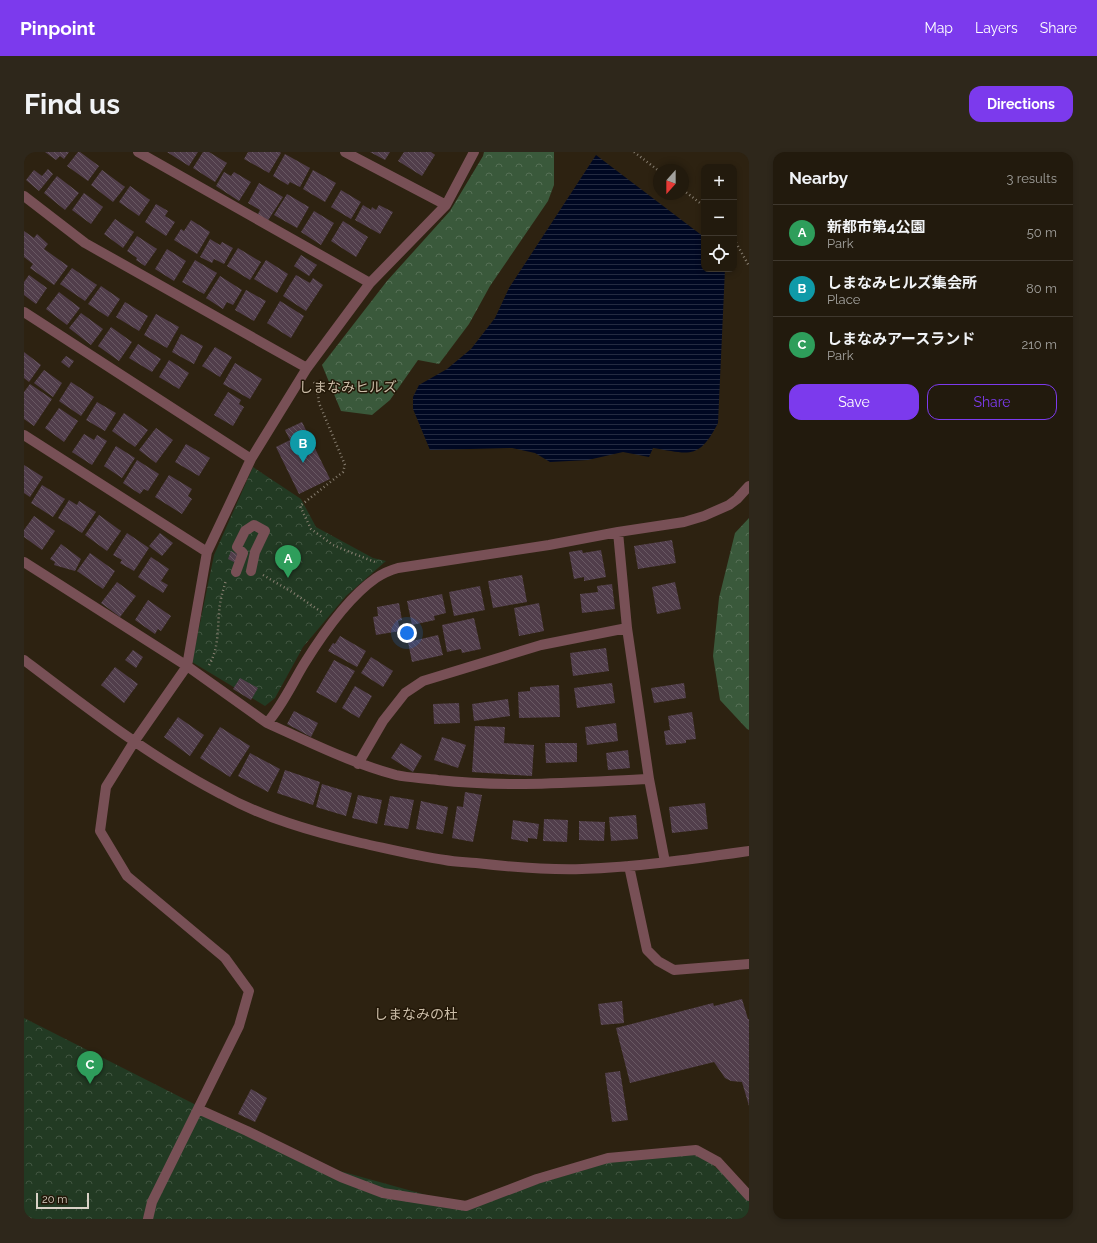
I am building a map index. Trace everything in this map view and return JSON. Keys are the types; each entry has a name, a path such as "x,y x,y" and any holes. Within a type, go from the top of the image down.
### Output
{"street":[{"path":"138,152 370,283"},
{"path":"345,152 446,205"},
{"path":"148,1219 152,1202 240,1026 249,991 225,958 127,876 100,831 106,787 134,742 188,666 207,552 251,459 307,368 370,283 446,205 474,152"},
{"path":"24,196 85,243 307,368"},
{"path":"24,312 251,459"},
{"path":"24,435 207,552"},
{"path":"267,724 276,713 304,664 334,620 356,595 376,578 394,569 684,522 704,516 729,505 749,486"},
{"path":"236,572 243,553 237,547 245,532 254,525 265,531 255,552 252,571"},
{"path":"618,532 628,628 649,779 665,862"},
{"path":"24,562 188,666 267,724 358,764 398,775 454,782 499,784 649,779"},
{"path":"358,764 383,721 405,692 423,681 541,645 628,628"},
{"path":"24,660 134,742 184,774 222,795 251,808 290,823 331,836 382,848 447,860 506,867 533,868 580,869 629,866 749,851"},
{"path":"629,866 647,950 658,961 674,970 749,964"},
{"path":"198,1109 341,1177 383,1193 466,1206 537,1179 608,1158 696,1150 718,1162 749,1196"}],"path":[{"path":"634,152 653,166"},
{"path":"689,195 701,204"},
{"path":"737,244 749,266"},
{"path":"307,368 317,388 319,403 345,464 343,472 300,506 311,529 333,544 394,569"},
{"path":"252,571 257,572 292,592 334,620"},
{"path":"201,676 212,660 217,639 220,604 227,577 236,572"}],"green space":[{"path":"484,152 554,152 554,185 548,201 490,286 469,324 439,364 418,360 390,400 372,415 341,411 322,365 387,281 450,211"},
{"path":"253,467 301,499 316,527 373,558 386,561 346,596 303,647 275,698 265,706 192,662 214,555"},
{"path":"749,518 749,730 720,700 713,656 719,598 735,533"},
{"path":"24,1018 311,1163 466,1206 628,1156 696,1150 749,1197 749,1219 24,1219"}],"water":[{"path":"596,155 653,198 653,200 655,200 701,235 701,272 725,272 718,423 705,443 699,449 692,452 676,452 653,448 649,457 623,452 588,460 550,462 535,453 512,448 430,450 413,409 413,397 419,385 447,369 471,349 495,318 509,288"}],"building":[{"path":"45,152 69,152 64,159 60,156 56,160"},
{"path":"78,152 99,166 88,181 67,166"},
{"path":"167,152 198,152 189,166"},
{"path":"203,152 209,152 227,163 215,182 193,168"},
{"path":"248,152 281,153 269,173 244,159"},
{"path":"370,152 390,152 385,160"},
{"path":"404,152 431,152 435,155 422,176 398,161"},
{"path":"285,154 310,168 300,187 290,182 288,185 273,176"},
{"path":"48,169 53,174 39,191 26,180 34,170 42,176"},
{"path":"102,170 125,187 113,202 91,185"},
{"path":"313,170 336,183 325,202 303,189"},
{"path":"224,172 231,176 234,172 251,182 239,201 216,186"},
{"path":"57,176 79,193 65,210 44,193"},
{"path":"259,183 283,197 267,222 257,216 260,210 248,203"},
{"path":"130,186 150,200 139,216 119,202"},
{"path":"341,190 361,202 351,219 331,207"},
{"path":"84,193 103,207 91,224 72,210"},
{"path":"287,194 309,207 297,228 274,215"},
{"path":"156,204 168,211 165,216 175,222 166,236 145,222"},
{"path":"363,205 371,210 372,207 376,210 379,205 393,212 380,234 355,220"},
{"path":"314,211 334,223 321,245 301,232"},
{"path":"115,219 134,232 123,248 104,234"},
{"path":"191,220 210,232 197,254 174,240 181,229 184,231"},
{"path":"343,221 368,237 356,257 331,241"},
{"path":"24,231 34,238 37,234 48,244 44,249 68,266 54,285 30,268 33,264 24,257"},
{"path":"137,236 157,249 145,266 127,251"},
{"path":"210,239 220,245 222,242 233,248 224,264 214,259 212,263 200,257"},
{"path":"238,248 261,262 250,280 227,266"},
{"path":"167,249 186,261 174,281 155,269"},
{"path":"301,255 317,265 309,276 294,266"},
{"path":"195,260 217,273 204,294 182,282"},
{"path":"266,260 288,274 277,293 254,279"},
{"path":"72,268 97,285 85,301 60,284"},
{"path":"29,275 47,288 36,304 24,295 24,282"},
{"path":"296,275 310,283 313,278 323,285 306,311 283,296"},
{"path":"220,276 242,290 233,305 227,302 223,309 206,298"},
{"path":"101,286 120,299 108,317 88,304"},
{"path":"246,290 266,301 254,321 235,310"},
{"path":"59,292 80,308 67,325 46,309"},
{"path":"280,301 304,316 291,338 267,323"},
{"path":"125,302 148,316 139,331 116,317"},
{"path":"81,313 103,329 91,345 69,328"},
{"path":"156,314 179,327 167,348 144,335"},
{"path":"111,327 132,342 119,361 98,346"},
{"path":"181,334 203,346 194,364 172,352"},
{"path":"138,344 161,359 152,372 129,358"},
{"path":"215,347 232,357 220,377 202,366"},
{"path":"24,352 41,365 29,382 24,378"},
{"path":"66,356 74,361 69,368 61,362"},
{"path":"169,360 189,373 179,389 159,377"},
{"path":"235,363 262,379 250,399 223,384"},
{"path":"44,370 62,383 53,397 34,383"},
{"path":"71,382 94,397 81,416 59,401"},
{"path":"30,384 52,399 34,426 24,419 24,392"},
{"path":"228,392 241,400 239,404 244,407 233,426 214,415"},
{"path":"97,402 116,413 105,431 86,420"},
{"path":"59,408 78,421 64,442 45,428"},
{"path":"124,413 148,430 135,447 112,431"},
{"path":"302,422 330,479 299,494 276,447 290,440 285,430"},
{"path":"156,428 173,440 156,463 139,450"},
{"path":"84,434 94,440 97,435 107,441 92,465 72,452"},
{"path":"186,444 210,458 199,476 175,462"},
{"path":"116,446 135,458 122,478 104,466"},
{"path":"137,460 159,474 148,491 144,489 140,494 123,483"},
{"path":"24,465 43,477 30,497 24,493"},
{"path":"169,475 192,489 188,496 192,499 182,514 155,497"},
{"path":"42,485 65,499 53,517 31,503"},
{"path":"69,500 77,505 79,501 96,512 82,533 58,518"},
{"path":"99,515 121,531 107,551 85,535"},
{"path":"34,516 55,531 42,550 24,537 24,530"},
{"path":"127,533 149,548 134,571 120,563 122,560 113,555"},
{"path":"160,533 173,543 162,556 149,546"},
{"path":"672,540 676,563 638,569 634,546"},
{"path":"61,544 81,559 75,571 54,565 55,562 50,559"},
{"path":"582,550 583,553 601,550 606,577 584,581 584,577 574,579 569,552"},
{"path":"231,551 239,555 236,563 228,559"},
{"path":"90,553 115,571 103,589 77,571"},
{"path":"151,557 169,569 161,581 168,585 163,593 138,577"},
{"path":"522,575 527,602 493,608 488,581"},
{"path":"117,582 136,596 120,617 101,603"},
{"path":"675,582 681,609 657,614 652,587"},
{"path":"612,584 615,609 582,613 580,594 598,592 597,586"},
{"path":"480,586 485,610 454,616 449,592"},
{"path":"442,594 446,613 434,616 435,620 412,625 407,601"},
{"path":"148,600 171,616 161,631 158,629 155,634 135,620"},
{"path":"399,603 402,620 398,621 400,631 376,635 373,617 378,616 377,607"},
{"path":"539,603 544,631 519,636 514,608"},
{"path":"474,618 481,649 462,653 461,649 447,652 442,625"},
{"path":"438,635 443,655 412,662 408,642"},
{"path":"340,636 366,651 357,667 328,651"},
{"path":"606,648 609,671 573,676 570,653"},
{"path":"133,650 143,657 136,668 125,660"},
{"path":"371,657 393,671 383,687 361,673"},
{"path":"334,660 355,671 336,703 316,692"},
{"path":"115,667 138,684 124,703 101,685"},
{"path":"240,678 258,688 251,700 233,689"},
{"path":"612,683 615,703 577,708 574,688"},
{"path":"684,683 686,698 654,703 651,688"},
{"path":"559,685 560,717 519,718 518,692 530,691 530,687"},
{"path":"355,686 372,696 359,718 342,708"},
{"path":"508,699 510,716 474,721 472,704"},
{"path":"459,703 460,723 434,724 433,704"},
{"path":"294,711 318,723 311,737 287,724"},
{"path":"692,712 696,739 686,740 686,743 666,745 664,731 670,730 668,716"},
{"path":"178,717 204,735 190,756 164,737"},
{"path":"616,723 618,741 587,745 585,727"},
{"path":"475,726 505,727 504,743 534,745 532,776 472,772"},
{"path":"220,727 250,746 230,777 200,758"},
{"path":"442,737 466,745 458,768 434,760"},
{"path":"401,743 422,756 413,772 391,758"},
{"path":"545,743 577,743 577,762 546,763"},
{"path":"628,750 630,768 608,770 606,753"},
{"path":"250,753 280,769 268,792 238,776"},
{"path":"285,770 320,782 313,805 277,793"},
{"path":"322,784 352,793 346,816 316,807"},
{"path":"465,792 482,795 473,842 452,838 457,806 463,807"},
{"path":"358,795 382,800 377,824 352,818"},
{"path":"390,796 414,800 408,829 384,825"},
{"path":"421,801 448,807 443,834 416,829"},
{"path":"705,803 708,829 672,833 669,807"},
{"path":"636,815 638,839 611,841 609,817"},
{"path":"544,819 568,820 567,842 543,841"},
{"path":"513,820 539,824 537,839 528,838 528,842 511,839"},
{"path":"579,821 605,822 604,841 579,840"},
{"path":"742,999 749,1019 749,1106 742,1082 731,1081 725,1078 714,1062 630,1083 616,1028 713,1003 714,1006"},
{"path":"622,1001 624,1023 601,1025 598,1004"},
{"path":"620,1071 628,1120 612,1122 605,1073"},
{"path":"251,1089 267,1098 255,1122 238,1114"}],"place":[{"name":"しまなみヒルズ集会所","path":"303,463"},
{"name":"新都市第4公園","path":"288,578"},
{"name":"しまなみアースランド","path":"90,1084"}],"district":[{"name":"しまなみヒルズ","path":"348,387"},
{"name":"しまなみの杜","path":"416,1014"}]}
